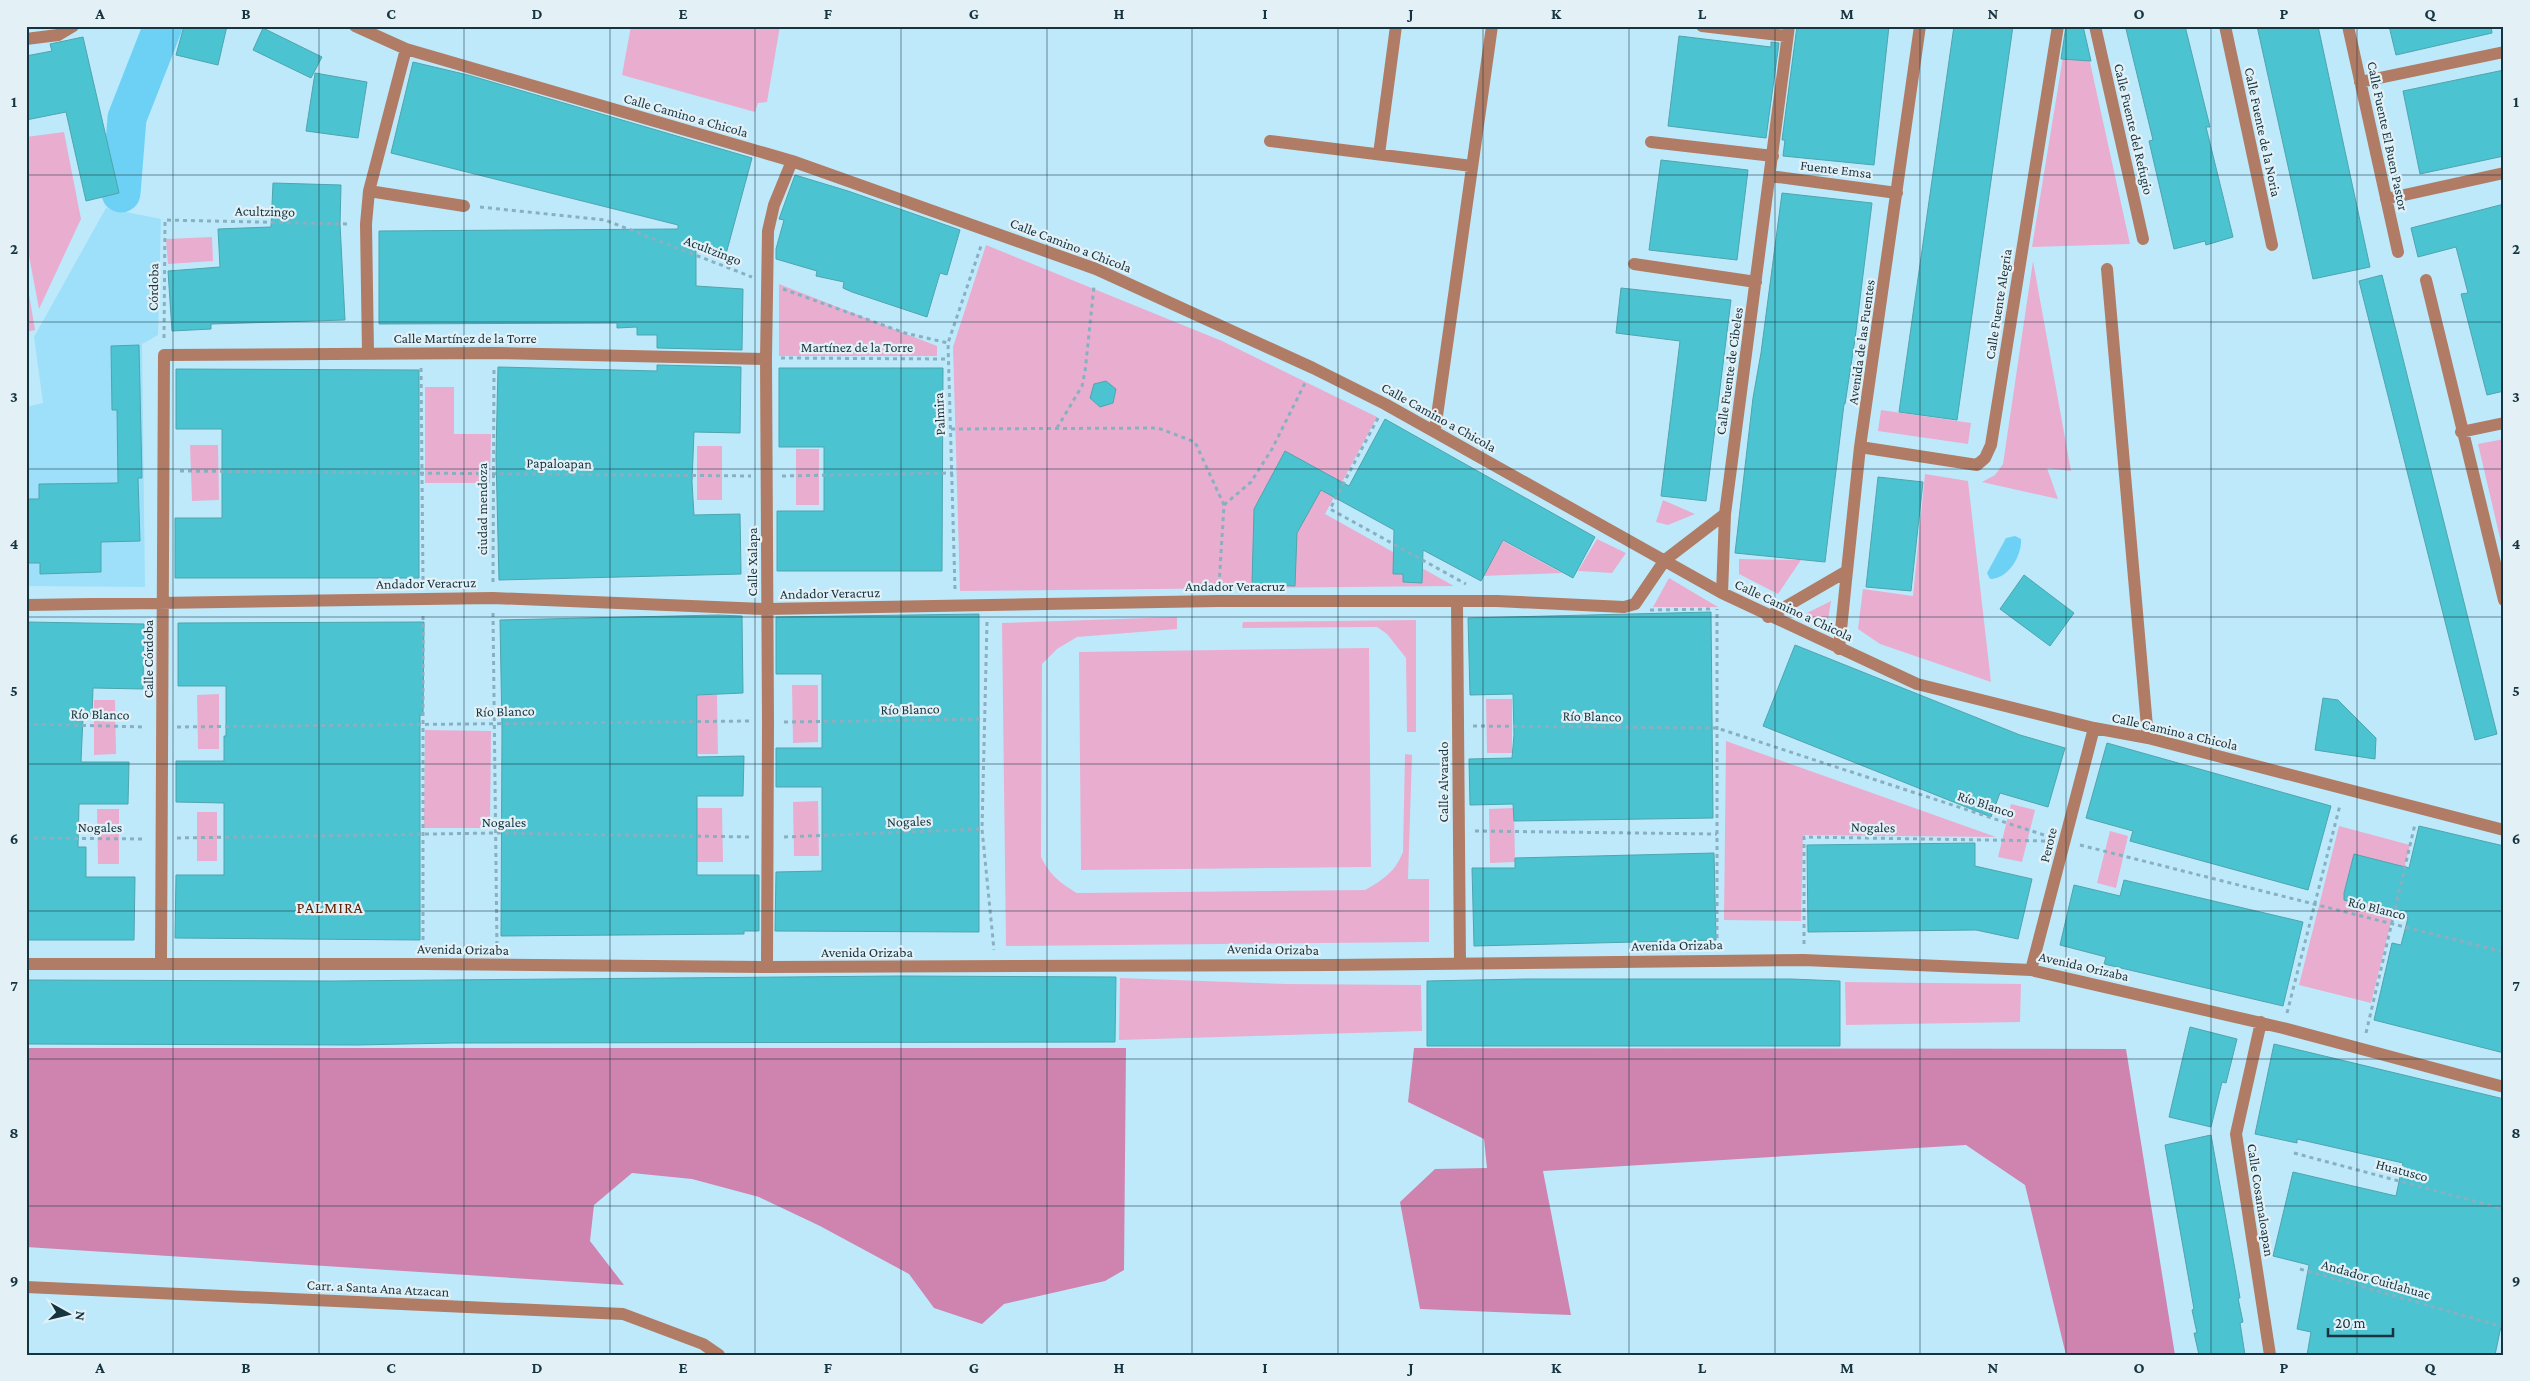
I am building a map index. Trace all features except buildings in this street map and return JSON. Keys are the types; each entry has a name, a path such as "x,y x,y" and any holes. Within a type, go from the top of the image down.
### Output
{"street":[{"path":"26,39 73,26"},
{"name":"Calle Camino a Chicola","path":"356,26 406,50 792,161 987,229 1096,270 1313,368 1385,404 1435,430 1726,595 1917,684 2094,728 2148,738 2504,830"},
{"path":"1379,154 1396,26"},
{"path":"1435,430 1492,26"},
{"path":"1651,142 1773,156 1788,31 1702,26"},
{"name":"Avenida de las Fuentes","path":"1839,649 1860,447 1920,26"},
{"name":"Calle Fuente Alegria","path":"1860,447 1977,465 1985,458 1991,445 2058,26"},
{"name":"Calle Fuente del Refugio","path":"2095,26 2143,238"},
{"name":"Calle Fuente de la Noria","path":"2225,26 2272,244"},
{"name":"Calle Fuente El Buen Pastor","path":"2348,26 2398,252"},
{"path":"368,353 366,224 369,191 406,50"},
{"path":"2360,82 2504,52"},
{"path":"1270,141 1472,166"},
{"name":"Calle Fuente de Cibeles","path":"1726,595 1725,514 1773,156"},
{"name":"Calle Xalapa","path":"767,967 768,722 766,609 768,476 766,358 768,231 774,205 792,161"},
{"path":"2386,198 2504,173"},
{"name":"Fuente Emsa","path":"1770,176 1897,193"},
{"path":"369,191 464,206"},
{"path":"1634,264 1756,282"},
{"path":"2107,269 2148,738"},
{"path":"2426,280 2461,432 2504,600"},
{"name":"Calle Martínez de la Torre","path":"164,355 494,353 766,358"},
{"name":"Calle Córdoba","path":"161,963 164,355"},
{"path":"2461,432 2504,423"},
{"path":"1634,604 1665,560 1725,514"},
{"path":"1768,616 1847,571"},
{"name":"Andador Veracruz","path":"26,605 423,598 493,598 766,609 1218,601 1457,601 1624,607 1634,604"},
{"name":"Calle Alvarado","path":"1457,601 1460,963"},
{"name":"Perote","path":"2031,970 2094,728"},
{"name":"Avenida Orizaba","path":"26,964 497,964 767,967 1460,963 1717,959 1804,960 2031,970 2261,1022 2504,1087"},
{"name":"Calle Cosamaloapan","path":"2261,1022 2236,1134 2270,1355"},
{"name":"Carr. a Santa Ana Atzacan","path":"26,1287 623,1314 703,1344 719,1355"}],"path":[{"name":"Acultzingo","path":"464,206 605,220 768,284 905,333 948,343"},
{"name":"Acultzingo","path":"165,220 366,224"},
{"name":"Córdoba","path":"164,355 165,220"},
{"name":"Palmira","path":"956,605 948,343 987,229"},
{"path":"1057,428 1082,386 1096,270"},
{"path":"421,353 424,724 422,834 423,964"},
{"name":"ciudad mendoza","path":"494,353 493,598 497,964"},
{"name":"Martínez de la Torre","path":"766,358 948,359"},
{"path":"1224,504 1251,482 1272,449 1313,368"},
{"path":"1385,404 1330,509 1472,587"},
{"path":"952,429 1158,428 1195,442 1224,504 1218,601"},
{"name":"Papaloapan","path":"164,471 768,476 953,473"},
{"path":"1717,959 1717,609 1726,595"},
{"path":"987,604 982,829 996,966"},
{"path":"1634,604 1648,610 1717,609"},
{"name":"Río Blanco","path":"26,724 163,727 495,722 726,720 768,722 984,719"},
{"name":"Río Blanco","path":"1458,726 1717,728 2064,842 2504,952"},
{"path":"2284,1028 2344,788"},
{"path":"2362,1048 2419,807"},
{"name":"Nogales","path":"26,838 161,839 495,833 767,838 982,829"},
{"path":"1459,830 1717,834"},
{"name":"Nogales","path":"1804,960 1804,837 2064,842"},
{"name":"Huatusco","path":"2294,1153 2504,1209"},
{"name":"Andador Cuitlahuac","path":"2300,1269 2504,1327"}],"shaded area":[{"path":"631,26 780,26 767,102 758,103 755,112 622,75"},
{"path":"2068,26 2082,26 2130,244 2032,247"},
{"path":"64,132 81,219 39,309 26,240 26,137"},
{"path":"106,208 161,219 158,335 142,344 145,587 26,586 26,407 43,403 34,337"},
{"path":"212,237 213,261 168,264 166,239"},
{"path":"986,245 1222,341 1377,417 1325,514 1454,586 960,591 953,347"},
{"path":"2033,261 2071,471 2047,468 2058,499 1982,482 1995,475 2003,464"},
{"path":"26,276 35,330 26,332"},
{"path":"779,284 937,346 937,356 779,356"},
{"path":"425,387 454,387 454,434 491,434 490,483 425,483"},
{"path":"1881,410 1971,423 1968,444 1878,431"},
{"path":"2504,439 2504,555 2478,444"},
{"path":"190,445 218,445 219,500 192,501"},
{"path":"697,446 722,446 722,500 697,500"},
{"path":"796,449 819,449 819,505 796,505"},
{"path":"1925,474 1968,481 1991,682 1880,644 1858,629 1863,589 1913,596"},
{"path":"1663,500 1695,514 1668,525 1656,522"},
{"path":"2015,536 2021,539 2021,546 2013,565 2003,575 1990,579 1987,573 2006,538"},
{"path":"1597,539 1626,553 1612,573 1578,571"},
{"path":"1503,541 1562,573 1483,576"},
{"path":"1739,559 1801,560 1778,594 1739,574"},
{"path":"1669,578 1718,607 1653,607"},
{"path":"1831,601 1827,626 1803,615"},
{"path":"1177,617 1177,629 1077,637 1057,649 1042,664 1041,857 1048,869 1061,882 1077,893 1365,890 1388,875 1403,852 1405,754 1412,755 1408,879 1429,879 1429,942 1006,946 1002,623"},
{"path":"1416,620 1416,732 1407,732 1406,658 1387,634 1377,627 1242,628 1243,622"},
{"path":"1369,648 1371,867 1081,870 1079,652"},
{"path":"792,685 818,685 818,742 793,743"},
{"path":"219,694 219,749 198,749 197,695"},
{"path":"698,695 717,695 718,754 698,754"},
{"path":"1486,699 1512,699 1512,753 1487,753"},
{"path":"94,700 115,700 116,754 94,755"},
{"path":"425,730 491,731 490,828 424,828"},
{"path":"1726,741 1996,837 1803,835 1801,921 1724,920"},
{"path":"818,801 819,856 794,856 793,802"},
{"path":"2011,804 2035,810 2022,862 1998,857"},
{"path":"697,808 722,808 723,862 697,862"},
{"path":"1514,808 1515,862 1490,863 1489,809"},
{"path":"97,809 119,809 119,864 98,864"},
{"path":"197,812 217,812 217,861 197,861"},
{"path":"2339,826 2410,845 2371,1003 2299,985"},
{"path":"2110,831 2128,836 2116,888 2097,883"},
{"path":"1120,978 1286,984 1421,985 1422,1031 1119,1040"},
{"path":"1845,982 2021,984 2020,1022 1846,1025"},
{"path":"26,1048 1126,1048 1124,1270 1105,1281 1004,1304 982,1324 934,1308 909,1274 820,1226 759,1197 692,1179 632,1173 594,1205 590,1241 624,1285 26,1247"},
{"path":"1414,1048 2126,1049 2175,1355 2066,1355 2025,1185 1966,1145 1543,1171 1571,1315 1420,1309 1400,1202 1435,1169 1487,1168 1484,1139 1408,1102"}],"waterway":[{"path":"121,193 127,118 163,26"}],"district":[{"name":"PALMIRA","path":"330,907"}]}
